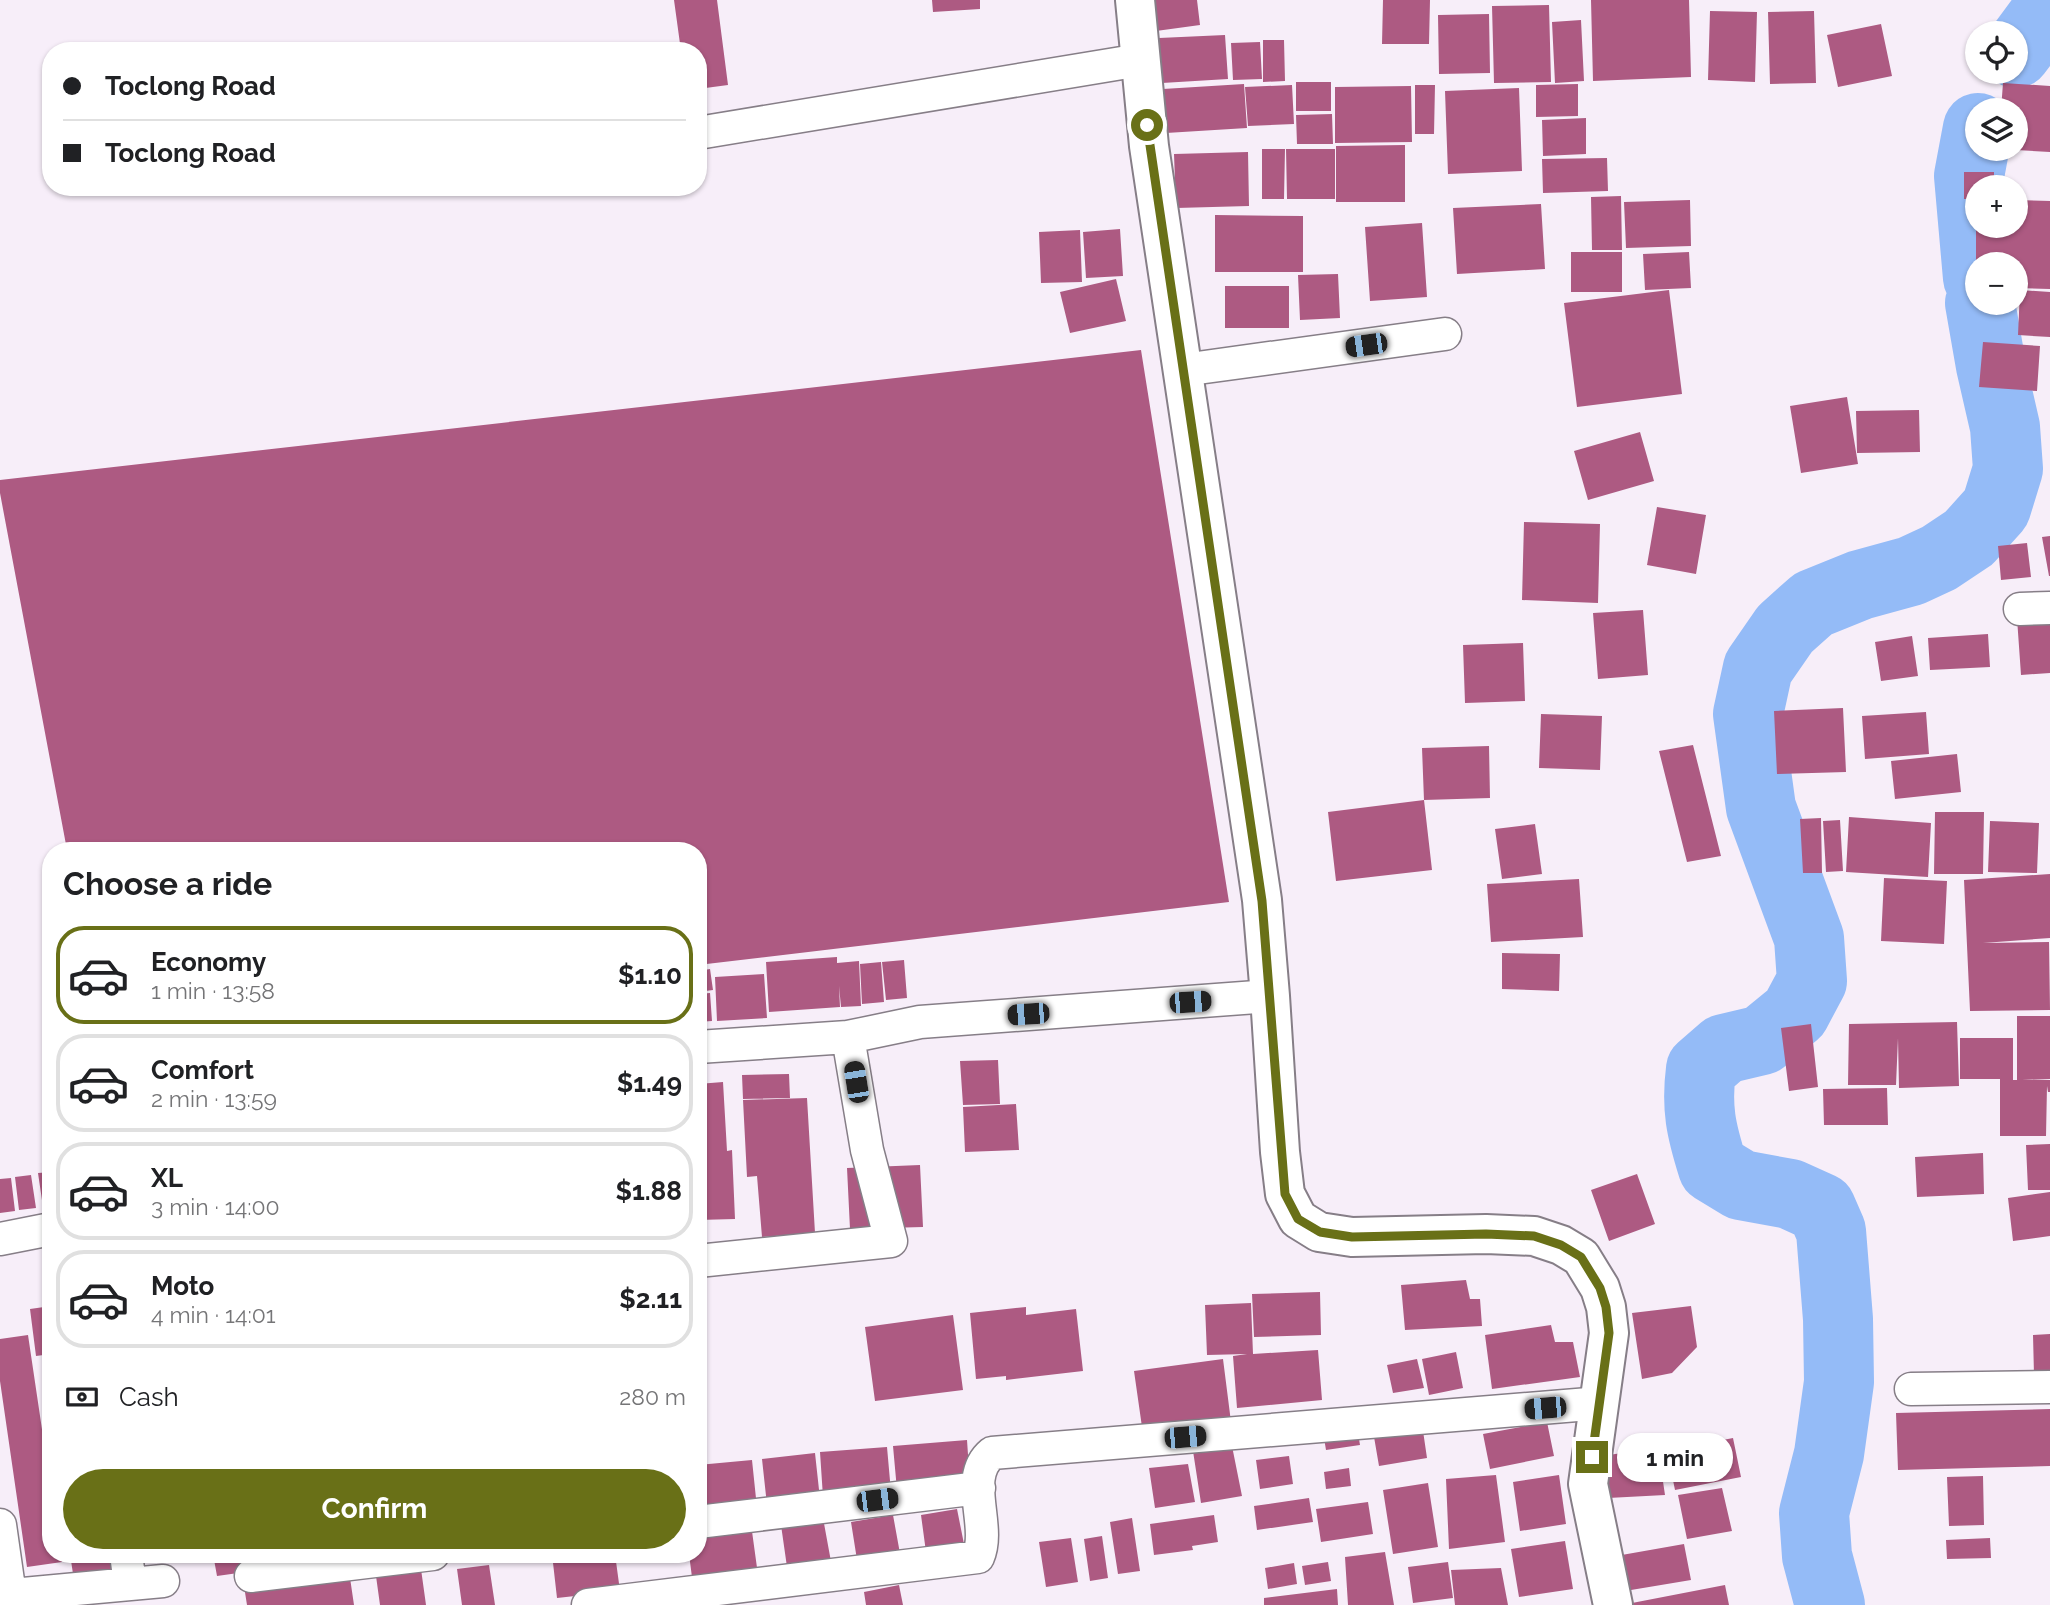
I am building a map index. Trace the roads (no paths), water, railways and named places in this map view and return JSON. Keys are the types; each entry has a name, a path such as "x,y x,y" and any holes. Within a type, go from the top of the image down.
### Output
{"street":[{"path":"1135,0 1149,146 1262,901 1285,1194 1298,1219 1320,1232 1352,1237 1534,1236 1561,1245 1581,1257 1600,1288 1606,1307 1609,1333 1588,1484 1613,1605"},
{"path":"707,132 1140,60"},
{"path":"1183,370 1445,334"},
{"path":"707,1046 849,1037 920,1022 1270,996"},
{"path":"707,1260 891,1241 867,1150 849,1037"},
{"path":"0,1239 42,1231"},
{"path":"1911,1389 2050,1387"},
{"path":"588,1605 978,1557 984,1544 978,1475 982,1462 992,1453 1601,1403"},
{"path":"707,1521 979,1488"},
{"path":"0,1525 5,1596 128,1569 163,1581"},
{"path":"251,1576 359,1563"}],"waterway":[{"path":"2028,37 2050,7"},
{"path":"1972,161 1969,176 1976,252"},
{"path":"1830,1605 1817,1556 1814,1513 1829,1454 1839,1382 1838,1319 1831,1231 1821,1208 1790,1194 1741,1185 1713,1168 1701,1119 1701,1069 1724,1049 1762,1040 1795,1013 1812,981 1809,938 1761,808 1748,714 1758,668 1785,629 1813,604 1860,585 1911,571 1939,558 1969,538 1996,508 2008,469 2005,427 1982,315"}]}
